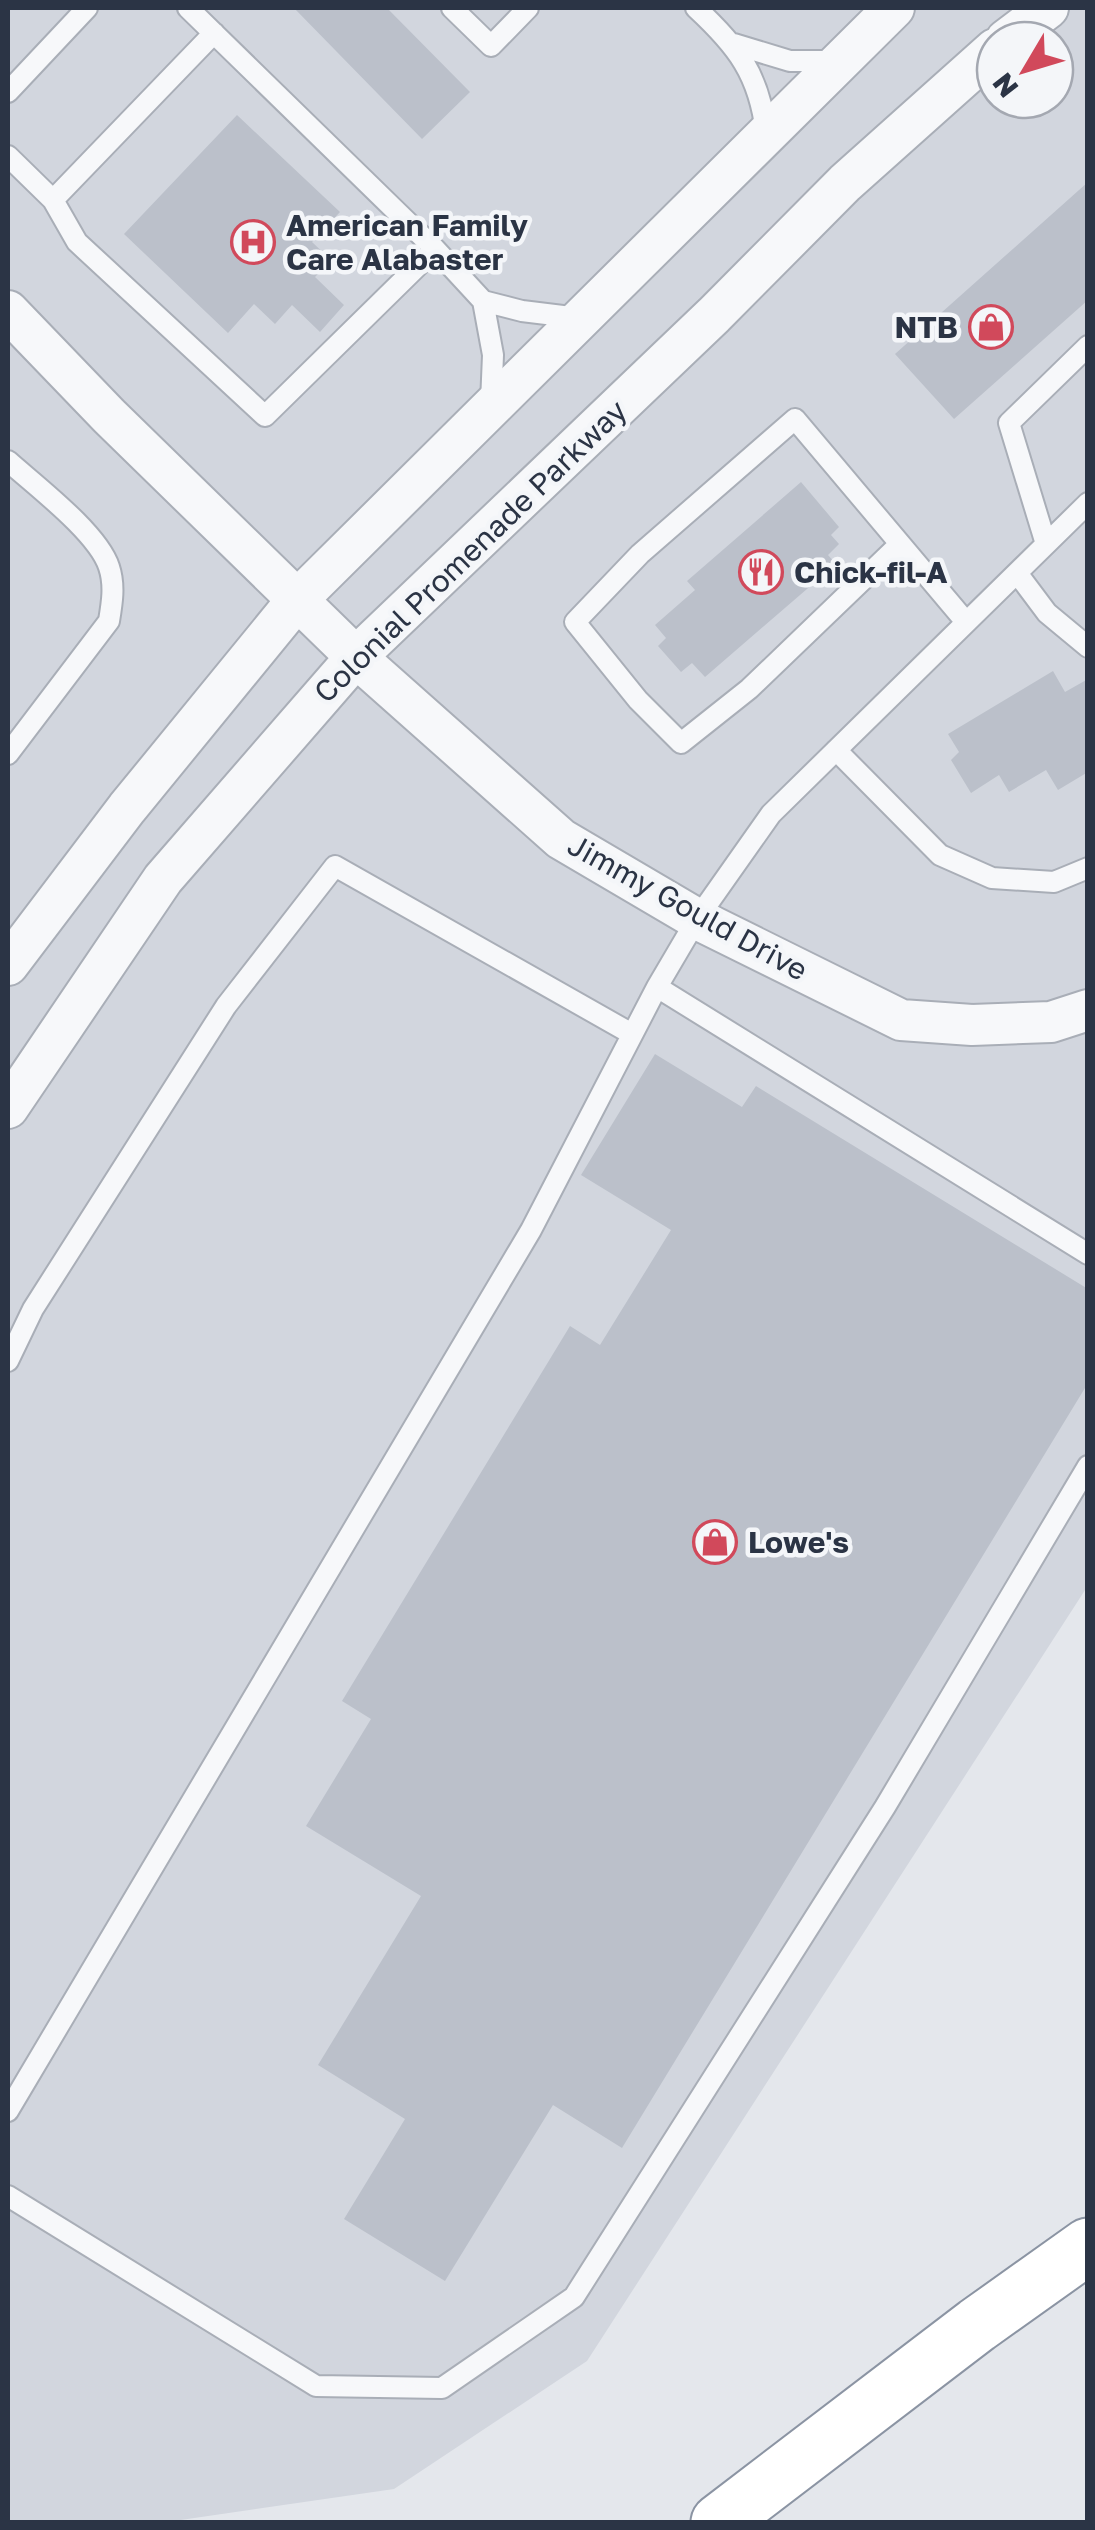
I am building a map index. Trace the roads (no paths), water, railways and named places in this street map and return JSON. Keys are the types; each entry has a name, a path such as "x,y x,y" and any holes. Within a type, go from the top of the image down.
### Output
{"highway":[{"path":"719,2522 977,2324 1088,2246"}],"street":[{"path":"8,965 127,808 297,600 894,8"},
{"name":"Colonial Promenade Parkway","path":"8,1108 163,879 356,657 714,315 844,184 975,67"},
{"name":"Jimmy Gould Drive","path":"8,311 356,657 562,840 697,919 901,1020 972,1025 1050,1022 1088,1010"}],"lane":[{"path":"8,92 87,8"},
{"path":"188,8 435,249 483,301 522,312 580,318"},
{"path":"452,8 491,46 528,8"},
{"path":"696,8 734,44 763,108 766,132"},
{"path":"53,200 214,32"},
{"path":"734,44 790,61 837,61"},
{"path":"8,156 53,200 77,242 265,416 435,249"},
{"path":"483,301 492,354 492,406"},
{"path":"1046,544 1009,423 1088,346"},
{"path":"900,544 749,689 680,743 638,700 575,622 640,554 795,418 966,622"},
{"path":"8,461 99,545 110,569 114,594 110,621 8,754"},
{"path":"8,2112 531,1230 657,987 697,919 771,814 1088,503"},
{"path":"1017,572 1048,613 1088,647"},
{"path":"836,750 940,855 992,878 1054,882 1088,868"},
{"path":"8,1361 32,1309 226,1006 335,866 632,1034"},
{"path":"657,987 1088,1254"},
{"path":"8,2196 316,2386 442,2388 574,2297 885,1808 1088,1466"}],"place":[{"name":"American Family Care Alabaster","path":"253,242"},
{"name":"NTB","path":"991,327"},
{"name":"Chick-fil-A","path":"761,572"},
{"name":"Lowe's","path":"715,1542"}]}
